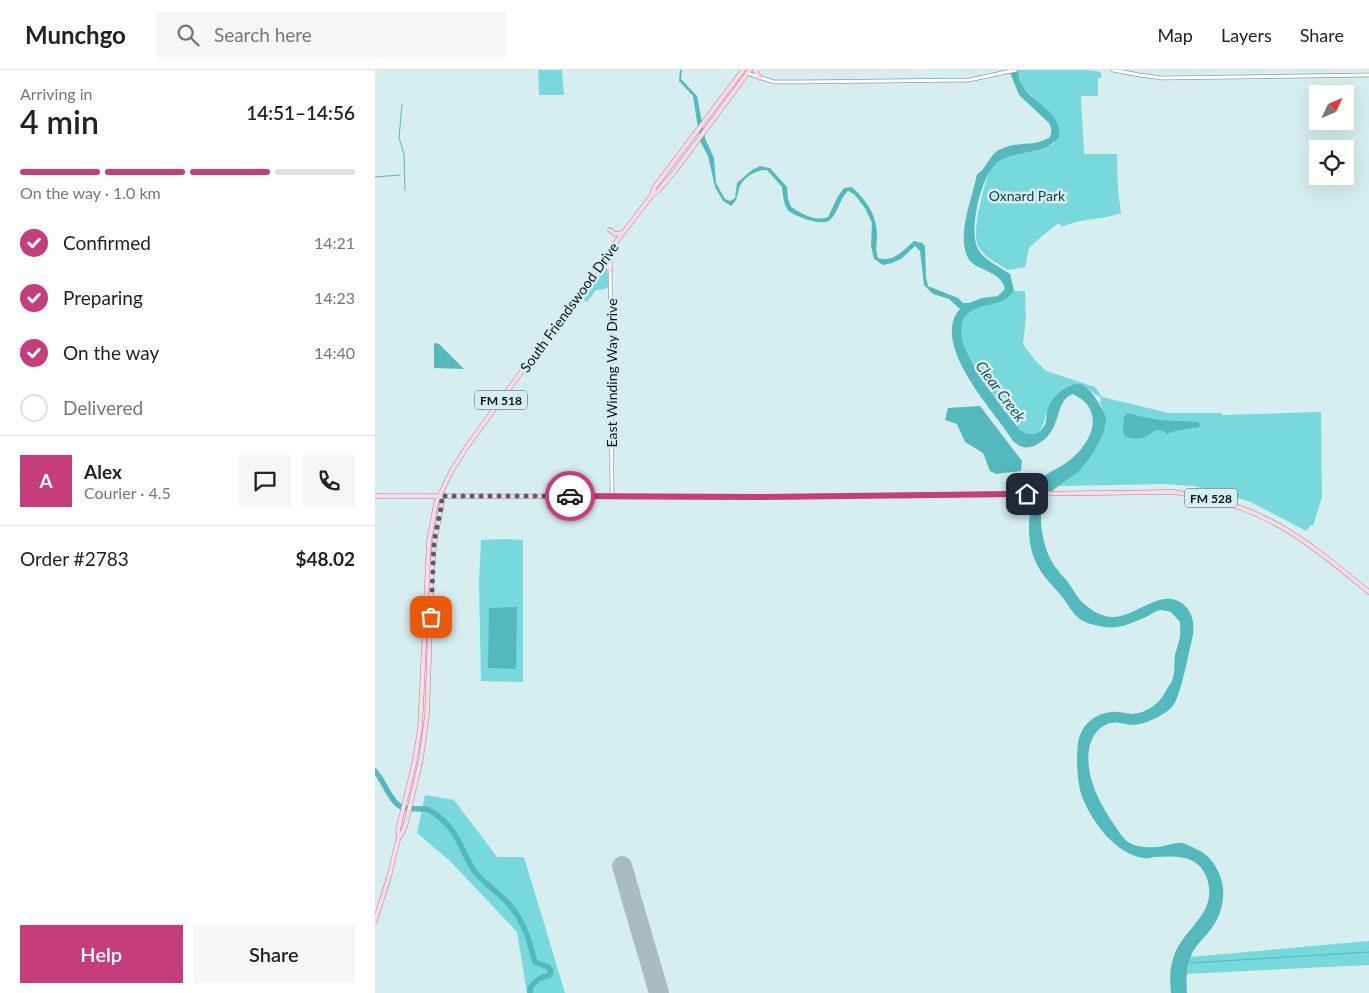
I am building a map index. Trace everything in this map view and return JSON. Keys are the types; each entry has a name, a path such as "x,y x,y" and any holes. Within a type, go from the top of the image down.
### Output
{"main road":[{"path":"755,70 760,78"},
{"path":"746,71 760,78 778,82 797,82 960,80 1016,70"},
{"path":"1113,70 1162,78 1369,75"},
{"name":"South Friendswood Drive","path":"652,195 654,188 746,71"},
{"name":"South Friendswood Drive","path":"375,921 389,877 399,836 398,830 415,755 421,718 429,541 436,504 452,470 466,448 622,233 692,149 746,71"},
{"path":"610,230 615,234 622,233"},
{"name":"East Winding Way Drive","path":"610,250 612,496"},
{"path":"599,265 607,266 610,270"},
{"name":"FM 528","path":"375,496 765,497 1173,492 1204,497 1264,516 1295,534 1369,592"},
{"name":"South Friendswood Drive","path":"399,836 406,822 421,759 427,715 432,568 442,503 441,496"}],"green space":[{"path":"538,70 562,70 564,95 539,95"},
{"name":"Oxnard Park","path":"1018,70 1086,70 1101,72 1101,78 1098,78 1098,96 1081,96 1084,154 1117,154 1121,213 1076,222 1062,227 1059,223 1029,248 1025,267 1008,270 982,252 977,243 976,226 978,214 991,168 999,159 1054,144 1053,117 1022,86"},
{"path":"606,268 608,287 596,290 587,302 585,301 583,299 584,296"},
{"path":"1014,291 1025,291 1026,317 1023,344 1034,359 1046,371 1095,387 1102,397 1169,413 1222,413 1222,415 1321,412 1322,497 1313,526 1311,525 1306,531 1251,502 1193,486 1164,484 1059,486 1082,468 1105,428 1106,418 1100,403 1101,397 1083,386 1071,385 1066,387 1057,394 1051,403 1046,412 1042,428 1036,434 1026,434 1019,429 978,376 970,361 961,334 960,328 964,316 977,308 1001,301"},
{"path":"481,540 523,540 523,682 481,681 479,583"},
{"path":"425,795 454,800 497,857 524,857 565,993 527,993 517,932 450,861 417,833"},
{"path":"1369,941 1369,965 1186,974 1190,957"}],"shaded area":[{"path":"680,70 682,70 681,79 697,96 705,138 714,158 716,183 725,199 730,201 735,198 737,183 752,170 760,166 770,168 787,187 791,207 813,218 828,217 844,188 852,187 862,197 873,214 877,228 876,249 878,258 889,259 902,252 914,241 922,243 925,246 928,286 958,298 963,303 998,296 1005,289 999,278 971,262 965,248 965,227 977,174 997,151 1013,145 1045,140 1050,137 1051,133 1051,127 1048,122 1019,95 1009,70 1018,70 1021,83 1052,114 1056,121 1059,128 1059,137 1053,143 1038,150 1006,157 992,168 987,178 975,218 976,242 979,251 985,258 1010,274 1014,291 1004,300 970,312 962,323 962,337 967,354 977,372 1020,430 1028,434 1038,433 1044,427 1048,407 1055,396 1074,384 1081,384 1086,387 1105,414 1106,419 1103,432 1092,455 1078,472 1050,493 1042,507 1043,539 1048,554 1054,566 1069,583 1080,600 1095,612 1108,617 1122,616 1166,599 1175,600 1183,604 1191,614 1193,635 1182,684 1172,707 1152,720 1143,723 1132,725 1114,723 1099,729 1090,743 1088,759 1089,770 1099,799 1109,818 1126,840 1133,845 1146,847 1160,847 1177,843 1186,844 1208,856 1218,871 1223,889 1221,911 1215,923 1191,956 1187,974 1187,993 1171,993 1171,968 1177,948 1204,911 1208,901 1209,889 1206,876 1202,869 1191,860 1169,856 1144,858 1123,850 1114,843 1099,827 1087,808 1079,786 1077,764 1077,749 1082,731 1093,718 1111,712 1133,714 1144,711 1153,707 1163,696 1174,675 1175,655 1180,636 1180,622 1171,612 1160,610 1133,622 1115,627 1102,627 1081,620 1042,573 1035,561 1030,542 1030,512 1039,482 1045,475 1075,456 1083,447 1092,428 1093,419 1090,409 1084,401 1073,394 1067,397 1063,403 1050,433 1043,440 1034,446 1028,447 1020,446 1013,441 968,377 958,358 953,340 953,323 960,309 949,299 933,294 924,285 920,251 915,246 901,259 883,265 874,259 871,246 872,223 865,208 854,194 848,191 829,221 807,220 788,210 784,201 782,187 767,170 750,175 743,181 736,200 731,206 723,201 715,187 708,156 700,141 693,96 679,81"},
{"path":"436,343 464,369 434,368 434,344"},
{"path":"980,406 1022,461 1021,471 996,474 990,471 983,453 965,442 957,424 945,420 948,408"},
{"path":"1128,413 1162,420 1198,422 1200,425 1199,427 1167,434 1156,430 1138,439 1124,436 1124,417"},
{"path":"517,607 516,669 488,668 489,608"}],"waterway":[{"path":"402,104 399,138 404,154 405,190"},
{"path":"375,177 400,175"},
{"path":"375,771 390,796 399,806 428,810 446,823 456,836 475,872 517,914 528,937 535,962 548,967 551,971 550,975 534,983 530,988 530,993"},
{"path":"1190,963 1369,952"}],"runway":[{"path":"622,866 659,993"}],"way so far":[{"path":"431,617 434,542 442,503 441,496 570,496"}],"route":[{"path":"570,496 756,497 1027,494"}],"water label":[{"name":"Clear Creek","path":"1001,391"}]}
